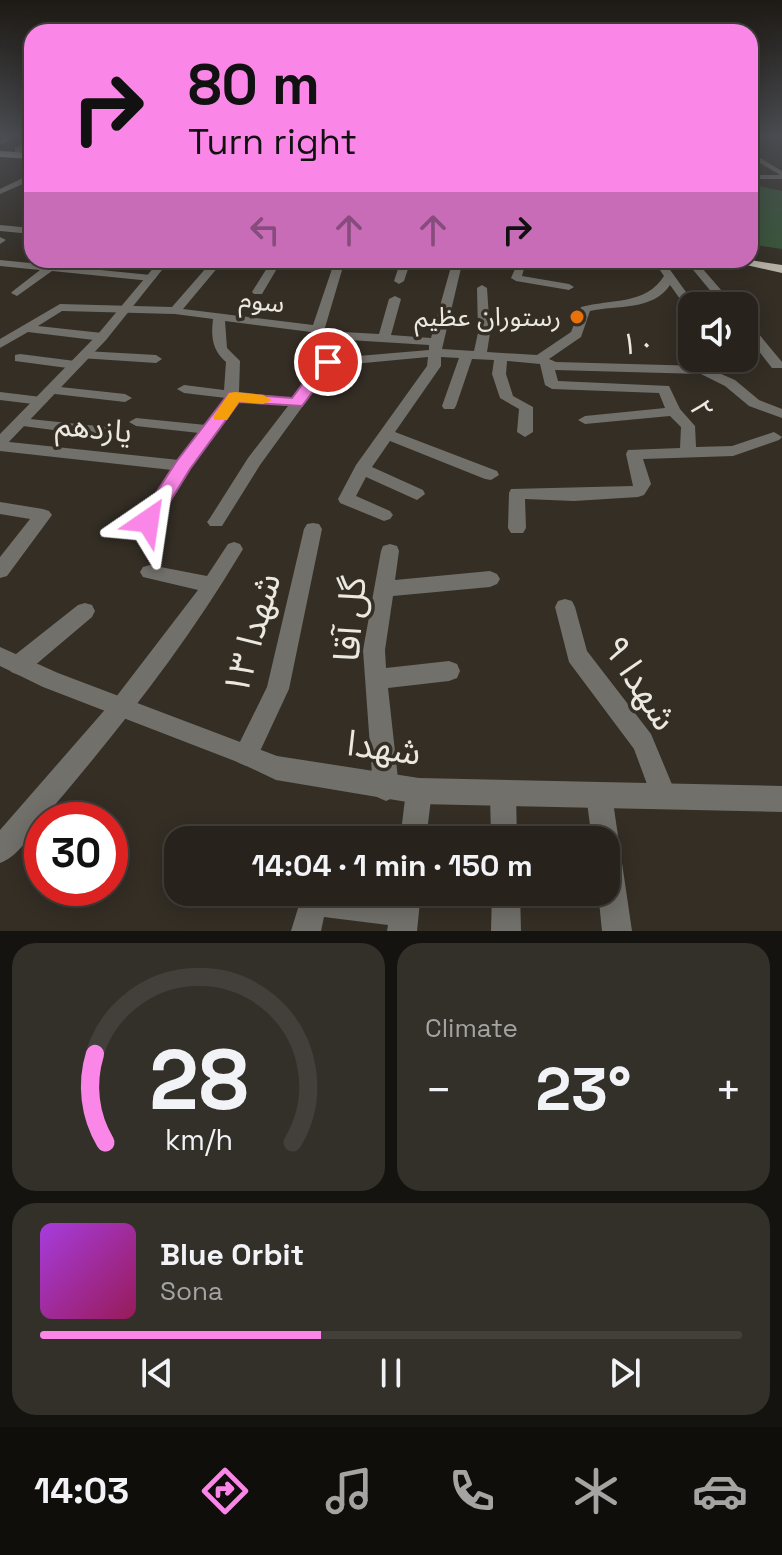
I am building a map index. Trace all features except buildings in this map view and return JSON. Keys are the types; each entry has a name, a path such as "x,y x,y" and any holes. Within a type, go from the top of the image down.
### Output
{"main road":[{"path":"758,257 782,261"},
{"path":"758,265 782,269"}],"street":[{"path":"0,192 24,181"},
{"path":"0,228 24,230"},
{"path":"19,265 24,262"},
{"path":"0,263 24,265"},
{"path":"17,293 50,268 151,278"},
{"path":"105,273 112,268"},
{"path":"0,445 102,337 159,268"},
{"path":"175,311 212,268"},
{"path":"258,292 272,268"},
{"path":"318,329 337,268"},
{"path":"399,281 403,268"},
{"path":"384,515 346,499 362,469 434,366 456,268"},
{"path":"521,268 516,278 569,287"},
{"path":"663,268 680,292"},
{"path":"697,268 717,292"},
{"path":"543,361 577,334 585,309 655,297 669,277"},
{"path":"449,406 484,333 482,288"},
{"path":"384,339 395,299"},
{"name":"سوم","path":"26,328 60,307 175,311 318,329 317,334 436,347"},
{"path":"219,318 217,340 220,349 233,361 231,391 235,396"},
{"path":"0,344 26,328 102,337"},
{"path":"758,341 777,365"},
{"path":"216,522 296,403 328,362 436,347"},
{"name":"۱۰","path":"436,347 473,356 543,361 553,366 703,370 730,383 754,403 782,414"},
{"path":"501,357 499,374 507,398 526,407 525,432"},
{"path":"20,358 156,359"},
{"name":"۲","path":"543,361 552,385 664,389 674,411 688,426 688,451"},
{"path":"184,389 296,403"},
{"path":"0,396 125,398"},
{"path":"148,521 183,466 235,396"},
{"path":"585,420 674,411"},
{"path":"20,422 107,432"},
{"path":"136,422 212,430"},
{"path":"386,434 491,475"},
{"path":"517,528 517,493 574,495 638,491 643,484 634,454 733,451 774,437"},
{"name":"یازدهم","path":"0,445 183,466"},
{"path":"362,469 417,494"},
{"path":"0,508 43,515 0,571"},
{"name":"شهدا ۱۳","path":"246,754 278,689 313,529"},
{"path":"0,850 125,708 213,585 234,549"},
{"name":"گل آقا","path":"386,788 374,650 390,551"},
{"path":"150,572 213,585"},
{"path":"384,589 490,579"},
{"name":"شهدا ۹","path":"565,607 577,655 643,742 663,794"},
{"path":"9,661 85,611"},
{"name":"شهدا","path":"9,661 276,768 386,788 782,799"},
{"path":"378,679 449,671"},
{"path":"415,826 419,791"},
{"path":"503,793 504,826"},
{"path":"599,795 603,826"},
{"path":"306,931 313,901 404,912"},
{"path":"506,906 506,931"},
{"path":"614,906 617,931"}],"green space":[{"path":"758,186 782,191 782,249 758,245"}],"slow traffic":[{"path":"221,417 235,396 263,400"}],"place":[{"name":"رستوران عظیم","path":"577,317"}],"route":[{"path":"148,521 183,466 235,396 296,403 328,362"}]}
